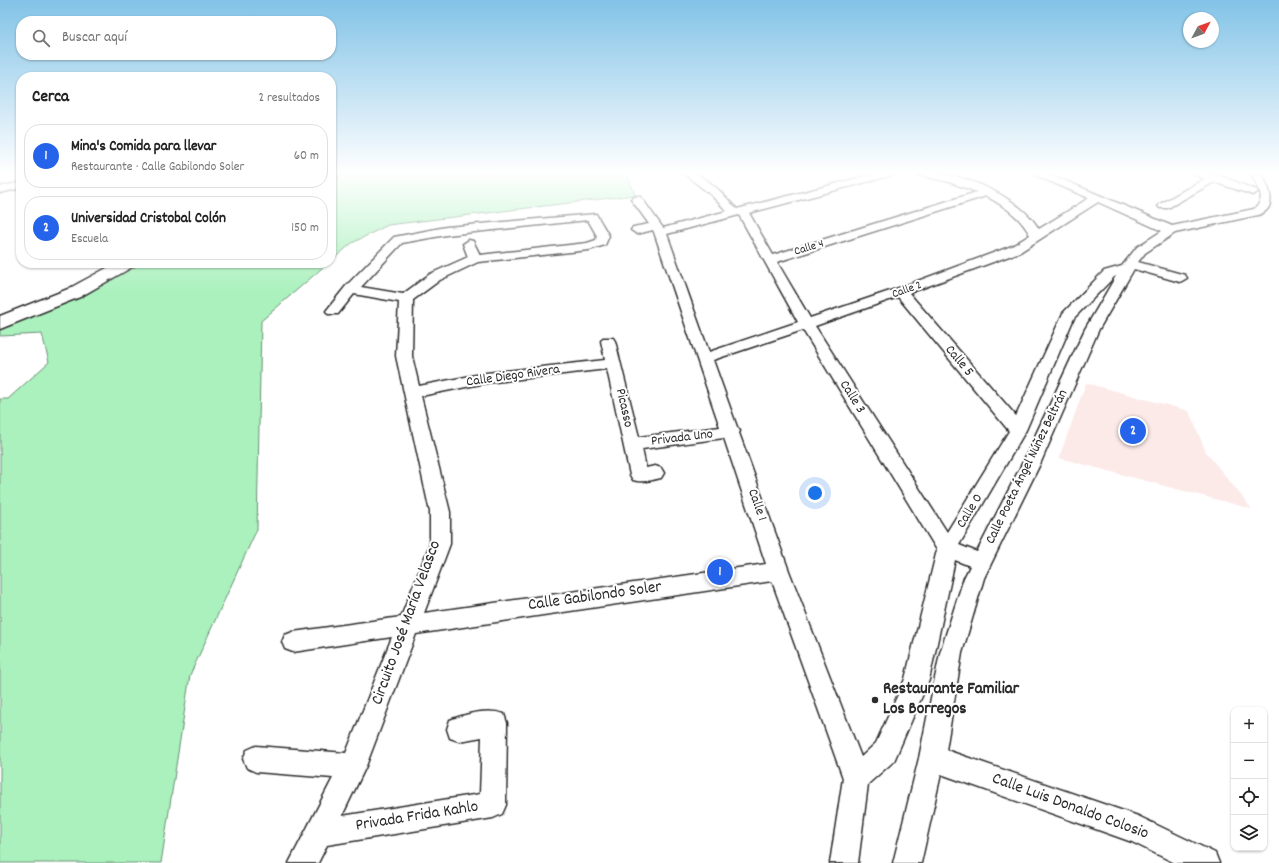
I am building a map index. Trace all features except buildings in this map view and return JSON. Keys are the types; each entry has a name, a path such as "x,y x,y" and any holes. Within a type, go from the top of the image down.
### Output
{"main road":[{"path":"0,314 59,289 97,268"},
{"path":"0,323 74,293 119,268"}],"street":[{"name":"Calle 1","path":"647,213 658,229 732,431 780,571 856,778"},
{"path":"637,230 658,229 732,213"},
{"name":"Calle 3","path":"739,213 770,260 806,323 947,549"},
{"name":"Calle 4","path":"770,260 921,213"},
{"path":"1021,213 1033,226 1036,235"},
{"name":"Calle 2","path":"705,358 901,292 1016,249 1072,213"},
{"path":"1132,213 1171,230"},
{"name":"Calle Poeta Ángel Núñez Beltrán","path":"907,863 932,758 951,652 974,578 1032,462 1092,329 1129,267 1142,250 1171,230 1252,213"},
{"path":"333,311 351,289 398,240 446,231 592,216 603,236 601,242 590,246 475,259 435,277 406,299 351,289"},
{"path":"469,244 475,259"},
{"path":"1129,267 1180,278"},
{"name":"Calle 0","path":"856,778 885,752 918,680 947,549 1018,430 1068,316 1109,274 1129,267"},
{"name":"Calle 5","path":"901,292 1018,430"},
{"name":"Circuito José María Velasco","path":"303,863 353,766 410,624 440,544 440,512 404,356 406,299"},
{"name":"Picasso","path":"608,341 632,444 647,474"},
{"name":"Calle Diego Rivera","path":"412,393 486,378 614,364"},
{"name":"Privada Uno","path":"632,444 732,431"},
{"path":"947,549 981,562"},
{"name":"Calle Gabilondo Soler","path":"293,642 780,571"},
{"name":"Privada Frida Kahlo","path":"318,833 494,805 495,723 459,729"},
{"name":"Calle Luis Donaldo Colosio","path":"932,758 1138,830 1205,863"},
{"path":"256,759 306,764 353,766"},
{"path":"844,863 856,778"}],"shaded area":[{"path":"1086,383 1189,411 1206,452 1252,509 1059,458"}],"green space":[{"path":"336,213 485,213 388,225 352,243 336,257"},
{"path":"125,268 322,268 261,321 257,529 190,675 161,863 0,863 0,399 8,399 49,362 42,334 0,336 0,328"}],"place":[{"name":"Universidad Cristobal Colón","path":"1133,431"},
{"name":"Mina's Comida para llevar","path":"720,572"},
{"name":"Restaurante Familiar Los Borregos","path":"875,700"}]}
